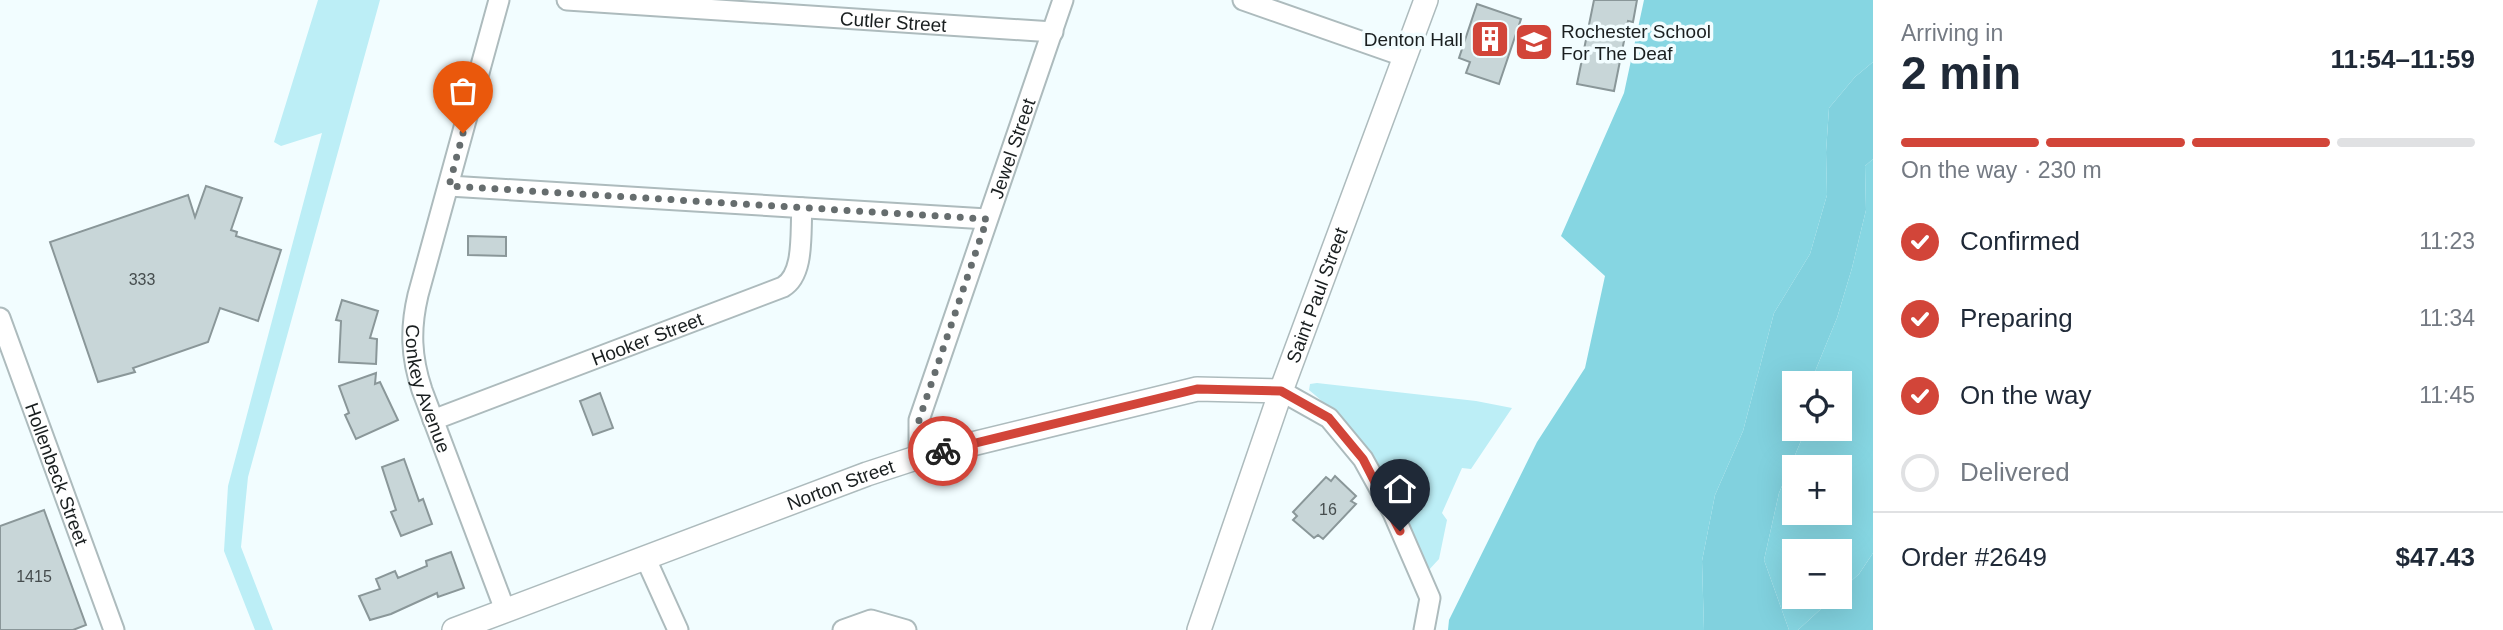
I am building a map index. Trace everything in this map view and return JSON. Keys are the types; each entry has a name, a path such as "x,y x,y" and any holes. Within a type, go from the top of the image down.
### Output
{"main road":[{"name":"Saint Paul Street","path":"1199,630 1281,391 1426,0"},
{"name":"Norton Street","path":"454,630 867,474 919,457 1197,389 1281,391"}],"street":[{"name":"Conkey Avenue","path":"499,0 418,295 411,334 416,374 505,610"},
{"name":"Cutler Street","path":"567,0 1053,32"},
{"name":"Jewel Street","path":"919,457 919,420 1063,0"},
{"path":"1243,0 1406,57"},
{"path":"449,186 987,219"},
{"name":"Hooker Street","path":"433,421 783,288 793,279 798,267 802,208"},
{"name":"Hollenbeck Street","path":"0,318 114,630"},
{"path":"1281,391 1329,418 1363,459 1393,513 1430,598 1424,630"},
{"path":"645,557 678,630"},
{"path":"843,630 871,620 906,630"}],"shaded area":[{"path":"318,0 380,0 248,477 241,547 273,630 255,630 224,551 228,486 322,133 281,146 274,142"},
{"path":"1644,0 1873,0 1873,62 1855,77 1829,108 1827,195 1810,254 1774,313 1743,431 1715,495 1702,561 1704,630 1448,630 1449,620 1537,442 1585,368 1605,276 1561,236 1624,93"},
{"path":"1873,62 1873,159 1865,166 1866,210 1852,268 1837,318 1816,371 1782,371 1782,441 1801,441 1795,455 1782,455 1782,486 1764,560 1789,630 1704,630 1702,561 1715,495 1743,431 1774,313 1810,254 1827,195 1829,108 1855,77"},
{"path":"1873,159 1873,553 1852,580 1852,539 1782,539 1782,609 1821,609 1798,630 1789,630 1764,560 1782,486 1782,525 1852,525 1852,455 1795,455 1801,441 1852,441 1852,371 1816,371 1837,318 1866,210 1865,166"},
{"path":"1310,384 1476,401 1512,408 1471,469 1462,468 1442,513 1447,520 1439,559 1427,572 1387,478 1353,432 1309,390"},
{"path":"1873,553 1873,630 1798,630 1821,609 1852,609 1852,580"}],"building":[{"path":"1594,0 1637,0 1633,22 1628,21 1614,91 1577,84"},
{"name":"Denton Hall","path":"1477,4 1521,19 1499,84 1466,73 1470,62 1459,58"},
{"path":"206,186 242,198 231,230 237,232 236,236 281,250 258,321 220,308 208,342 133,368 135,372 98,382 50,242 188,195 195,217"},
{"path":"468,236 506,237 506,256 468,255"},
{"path":"342,300 378,311 370,338 377,339 376,364 339,362 341,321 336,320"},
{"path":"376,373 375,384 380,382 398,420 356,439 345,415 349,413 339,386"},
{"path":"600,393 613,428 593,435 580,401"},
{"path":"404,459 419,501 423,499 432,524 401,536 391,512 396,510 382,467"},
{"path":"1335,476 1356,496 1351,501 1356,504 1323,539 1318,535 1314,538 1293,520 1297,516 1293,512 1326,477 1331,481"},
{"path":"44,510 86,625 73,630 0,630 0,526"},
{"path":"451,552 464,588 438,597 437,593 391,614 370,620 359,596 380,589 376,579 395,571 398,578 427,566 426,561"}],"way so far":[{"path":"463,133 449,186 987,219 919,420 919,457 943,451"}],"place":[{"name":"Denton Hall","path":"1490,39"},
{"name":"Rochester School For The Deaf","path":"1534,42"}],"route":[{"path":"943,451 1197,389 1281,391 1329,418 1363,459 1400,531"}]}
